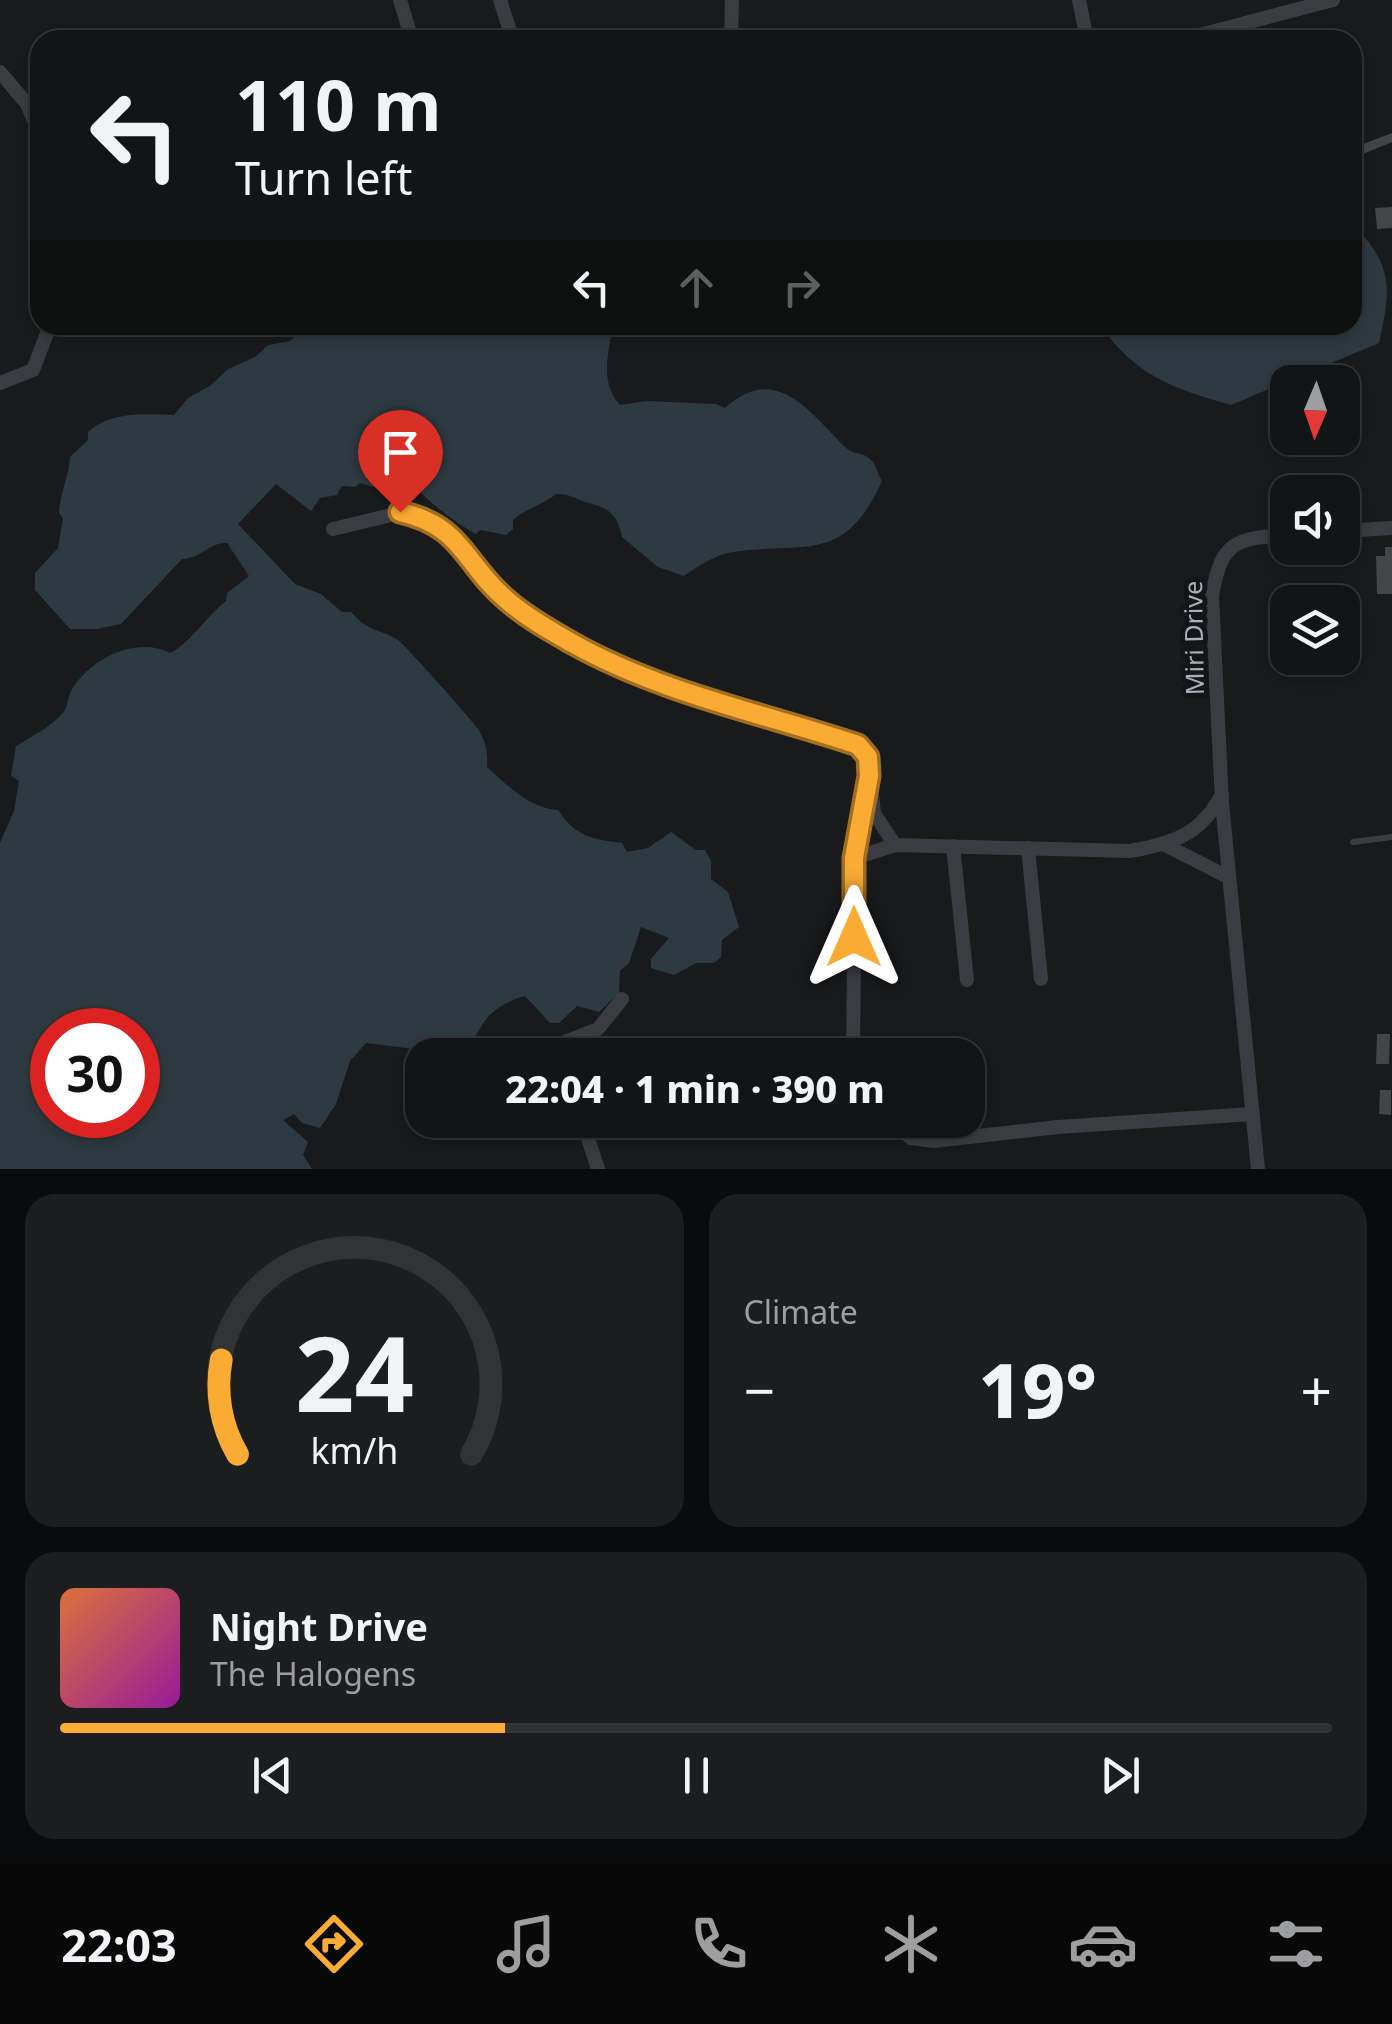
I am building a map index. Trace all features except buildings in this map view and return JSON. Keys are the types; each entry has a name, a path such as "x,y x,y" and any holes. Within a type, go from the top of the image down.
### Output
{"street":[{"path":"400,0 409,30"},
{"path":"500,0 510,30"},
{"path":"732,0 732,30"},
{"path":"1079,0 1085,30"},
{"path":"1219,30 1333,0"},
{"path":"0,72 30,110"},
{"path":"0,383 33,370 46,335"},
{"path":"333,529 400,512 428,518 448,532 508,601 572,643 664,686 858,745 868,757 874,813 895,845"},
{"path":"1360,530 1392,528"},
{"name":"Miri Drive","path":"1258,1169 1228,877 1212,596 1216,567 1226,550 1245,537 1270,535"},
{"path":"853,1038 854,858 869,776"},
{"path":"854,858 895,845 1129,851 1165,845 1187,836 1205,822 1222,794"},
{"path":"1165,845 1228,877"},
{"path":"954,846 967,980"},
{"path":"1028,848 1041,979"},
{"path":"575,1038 598,1029 622,999"},
{"path":"985,1135 1252,1114"},
{"path":"588,1138 598,1169"},
{"path":"911,1138 961,1138"}],"lane":[{"path":"1353,842 1392,837"}],"shaded area":[{"path":"1362,234 1382,265 1387,291 1379,343 1326,365 1270,365 1270,389 1231,405 1173,386 1127,357 1108,335 1362,335"},
{"path":"296,335 611,335 608,378 620,405 646,401 716,404 725,408 743,395 760,389 775,390 804,406 848,449 872,461 882,481 868,508 837,538 801,547 726,553 684,576 658,567 622,537 618,523 607,510 566,495 556,494 518,516 506,535 480,530 476,534 425,497 410,482 410,473 400,462 373,487 360,483 355,487 342,486 337,495 320,498 311,511 276,484 238,524 295,584 321,594 342,612 351,612 364,624 398,640 478,729 486,747 487,767 520,795 558,810 571,826 586,835 622,843 627,852 648,848 671,832 696,850 705,850 711,861 711,879 728,892 739,927 722,940 721,957 714,963 696,963 674,975 651,968 651,959 669,938 641,927 629,963 620,971 619,993 599,1012 577,1006 559,1023 550,1023 525,996 491,1014 473,1038 405,1038 405,1048 366,1043 350,1061 336,1104 320,1128 302,1123 294,1114 283,1120 308,1142 303,1155 312,1169 0,1169 0,843 14,811 19,781 11,776 16,746 56,720 78,681 100,661 142,647 170,653 226,601 227,593 249,576 227,543 221,543 182,559 121,624 70,629 35,590 35,573 58,548 63,518 60,505 70,457 97,425 129,415 174,415 188,398 210,386 228,369 255,357 268,345 290,341"}],"route":[{"path":"400,512 428,518 448,532 508,601 572,643 664,686 858,745 868,757 869,776 854,858 854,937"}]}
